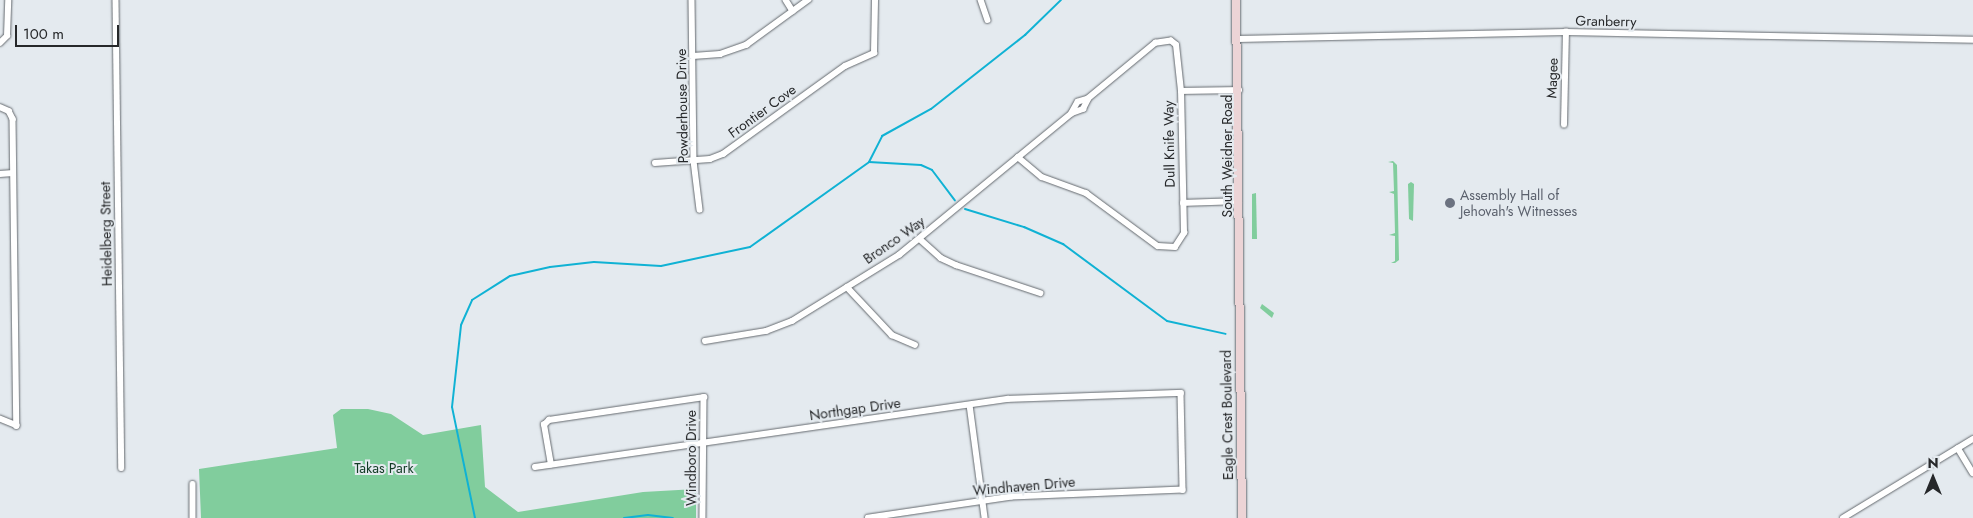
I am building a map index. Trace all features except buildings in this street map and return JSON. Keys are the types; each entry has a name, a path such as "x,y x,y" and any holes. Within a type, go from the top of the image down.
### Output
{"main road":[{"name":"South Weidner Road","path":"1236,0 1239,90 1238,312"},
{"name":"Eagle Crest Boulevard","path":"1238,312 1242,518"}],"street":[{"path":"0,43 7,36 8,0"},
{"name":"Heidelberg Street","path":"116,0 122,468"},
{"name":"Powderhouse Drive","path":"692,0 694,161 700,210"},
{"path":"786,0 793,11"},
{"path":"693,56 732,51 808,0"},
{"name":"Frontier Cove","path":"655,163 694,161 724,154 844,66 874,53 876,0"},
{"path":"982,0 988,20"},
{"name":"Granberry","path":"1238,39 1566,32 1973,40"},
{"name":"Magee","path":"1564,124 1566,32"},
{"name":"Dull Knife Way","path":"1018,157 1042,177 1086,193 1158,246 1176,247 1184,233 1181,91 1179,53 1171,41"},
{"name":"Bronco Way","path":"705,341 780,326 847,287 920,239 1072,113 1078,102 1088,99 1156,43 1171,41"},
{"path":"1181,91 1239,90"},
{"path":"0,108 9,111 13,118 17,426 0,419"},
{"path":"0,174 13,173"},
{"path":"1183,202 1239,201"},
{"path":"920,239 941,258 956,265 1040,293"},
{"path":"847,287 892,335 916,345"},
{"name":"Northgap Drive","path":"534,467 1041,396 1181,393 1183,490"},
{"name":"Windboro Drive","path":"551,465 544,425 548,420 704,397 703,518"},
{"path":"970,405 985,518"},
{"path":"1843,518 1973,439"},
{"path":"1958,448 1973,474"},
{"path":"193,484 193,518"},
{"name":"Windhaven Drive","path":"869,518 982,501 1041,495 1183,490"}],"green space":[{"path":"1393,161 1397,165 1399,260 1391,263 1395,261 1395,236 1389,235 1395,233 1394,194 1389,192 1394,191 1393,163 1388,162"},
{"path":"1411,182 1414,184 1413,221 1409,219 1408,184"},
{"path":"1256,193 1257,239 1252,239 1252,194"},
{"path":"1262,304 1274,313 1272,318 1260,308"},
{"name":"Takas Park","path":"341,409 368,409 391,414 423,435 481,425 485,487 518,512 643,492 696,489 696,518 201,518 199,469 337,448 333,415"}],"waterway":[{"path":"475,518 452,407 461,325 472,300 510,276 550,267 594,262 661,266 750,247 869,162 882,136 931,109 1025,35 1061,0"},
{"path":"869,162 921,165 932,170 955,200"},
{"path":"965,209 1024,227 1063,244 1167,321 1226,334"},
{"path":"624,518 648,515 673,518"}],"place":[{"name":"Assembly Hall of Jehovah's Witnesses","path":"1450,203"}]}
